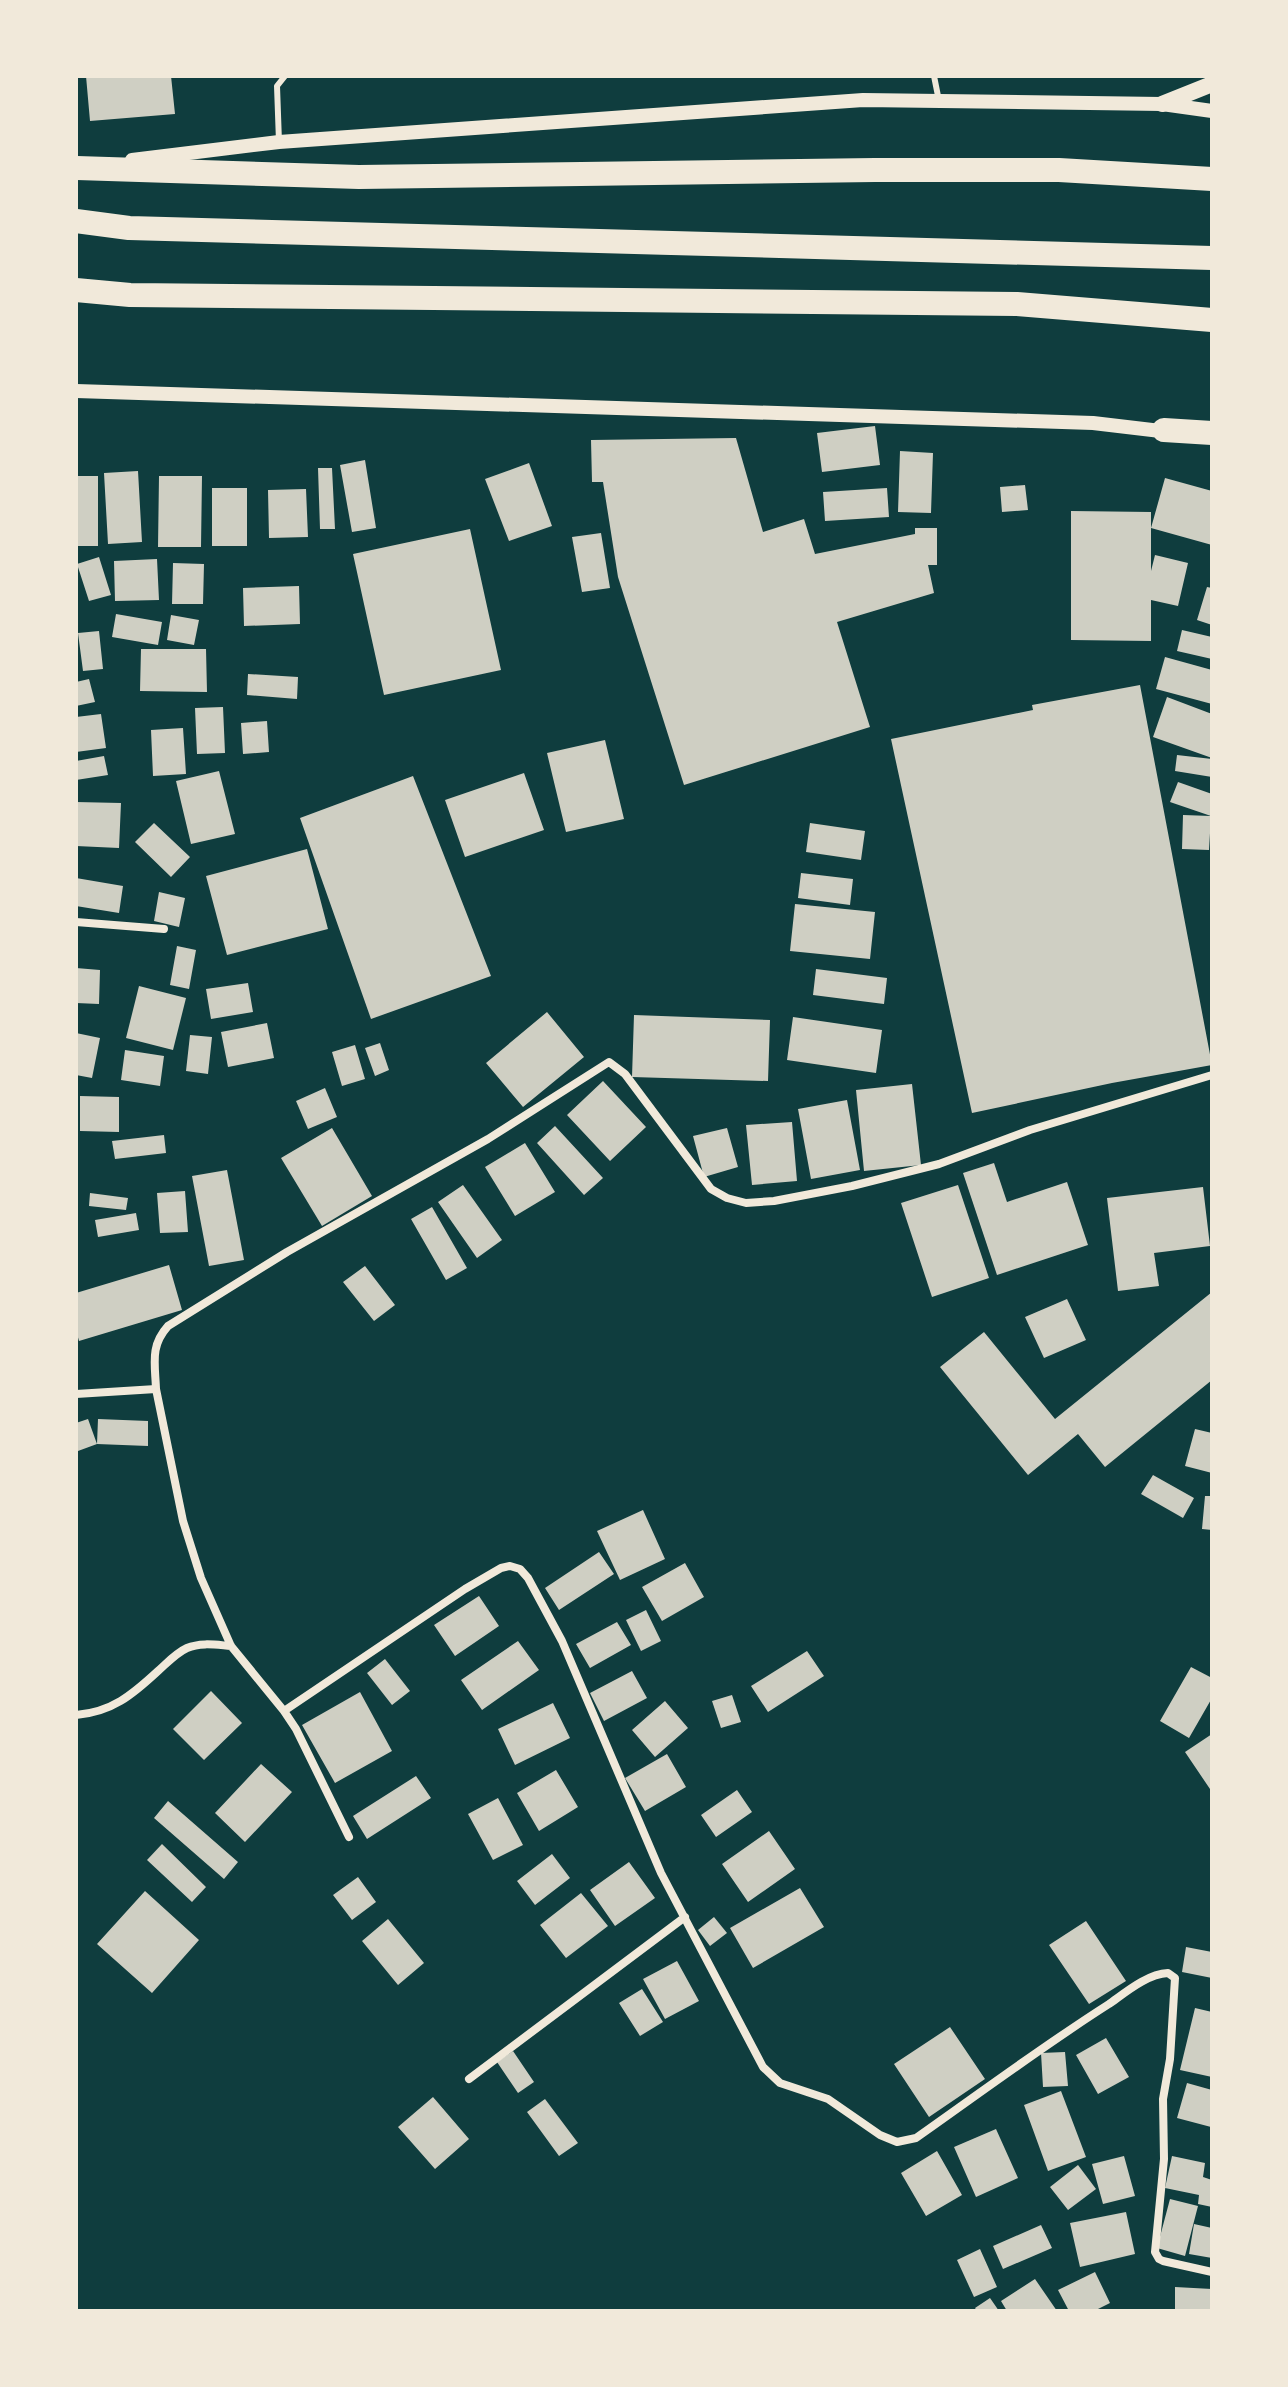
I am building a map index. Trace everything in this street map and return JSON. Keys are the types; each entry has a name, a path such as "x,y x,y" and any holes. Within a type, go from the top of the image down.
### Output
{"highway":[{"path":"76,168 359,177 1059,170 1212,179"},
{"path":"76,221 129,228 1212,258"},
{"path":"76,290 130,295 1017,304 1212,320"},
{"path":"1164,430 1212,433"}],"main road":[{"path":"1162,104 1212,84"}],"street":[{"path":"76,168 279,142 863,100 1162,104 1212,111"},
{"path":"76,391 1093,423 1164,430 1212,443"},
{"path":"76,922 164,929"},
{"path":"349,1837 296,1729 231,1646 201,1578 183,1521 156,1389 155,1347 158,1337 168,1326 287,1252 488,1139 609,1062 625,1074 711,1189 727,1198 746,1203 774,1201 852,1186 939,1164 1030,1130 1212,1075"},
{"path":"76,1394 156,1389"},
{"path":"284,1711 465,1589 501,1568 510,1566 520,1569 562,1641 661,1873 763,2067 780,2083 828,2099 880,2135 897,2142 916,2138 1147,1979 1168,1973 1175,1978 1170,2059 1163,2099 1164,2159 1155,2252 1163,2261 1212,2272"},
{"path":"76,1715 112,1707 189,1647 204,1644 231,1646"},
{"path":"469,2079 685,1917"}],"lane":[{"path":"279,142 277,86 285,76"},
{"path":"934,76 939,101"}],"building":[{"path":"86,76 171,76 175,114 90,121"},
{"path":"875,426 880,465 822,472 817,433"},
{"path":"736,438 763,532 804,519 815,554 915,534 915,528 937,528 937,565 928,565 934,593 837,622 870,727 684,785 618,577 603,482 592,482 591,440"},
{"path":"900,451 933,453 931,513 898,512"},
{"path":"365,460 376,528 352,532 340,465"},
{"path":"529,463 552,526 509,541 485,479"},
{"path":"318,468 332,468 335,529 320,529"},
{"path":"138,471 142,542 108,544 104,473"},
{"path":"76,476 98,476 98,546 76,546"},
{"path":"159,476 202,476 201,547 158,547"},
{"path":"1165,478 1212,491 1212,545 1151,528"},
{"path":"1025,485 1028,510 1002,512 1000,487"},
{"path":"212,488 247,488 247,546 212,546"},
{"path":"887,488 889,517 825,521 823,492"},
{"path":"306,489 308,537 269,538 268,490"},
{"path":"1071,511 1151,512 1151,571 1155,555 1188,563 1178,606 1151,600 1151,641 1071,640"},
{"path":"470,529 501,670 384,695 353,554"},
{"path":"601,533 610,588 582,592 572,537"},
{"path":"99,557 111,595 89,601 77,564"},
{"path":"157,559 159,600 115,601 114,561"},
{"path":"173,563 204,564 203,604 172,604"},
{"path":"299,586 300,624 244,626 243,588"},
{"path":"1207,587 1212,588 1212,625 1197,620"},
{"path":"116,614 162,622 158,645 112,637"},
{"path":"171,615 199,620 194,645 167,640"},
{"path":"1182,630 1212,637 1212,659 1177,651"},
{"path":"99,631 103,669 83,671 78,633"},
{"path":"141,649 206,649 207,692 140,691"},
{"path":"1165,657 1212,670 1212,704 1156,689"},
{"path":"248,674 298,677 297,699 247,695"},
{"path":"89,679 95,702 76,706 76,682"},
{"path":"1140,685 1212,1065 972,1113 891,739 1033,710 1032,705"},
{"path":"1167,697 1212,714 1212,758 1153,737"},
{"path":"223,707 225,753 197,754 195,708"},
{"path":"101,714 106,748 76,752 76,717"},
{"path":"267,721 269,752 243,754 241,723"},
{"path":"183,728 186,774 153,776 151,730"},
{"path":"605,740 624,819 566,832 547,753"},
{"path":"1177,755 1212,759 1212,777 1175,771"},
{"path":"104,756 108,775 76,780 76,761"},
{"path":"219,771 235,834 191,844 176,781"},
{"path":"524,773 544,830 465,857 445,800"},
{"path":"413,776 491,976 371,1019 300,818"},
{"path":"1178,782 1212,794 1211,816 1170,802"},
{"path":"76,802 121,803 119,848 76,846"},
{"path":"1183,815 1211,816 1209,850 1182,849"},
{"path":"154,823 190,857 171,877 135,842"},
{"path":"810,823 865,831 861,860 806,852"},
{"path":"307,849 328,929 227,955 206,876"},
{"path":"801,873 853,879 850,905 798,898"},
{"path":"76,878 123,886 119,913 76,906"},
{"path":"159,892 185,898 179,927 154,921"},
{"path":"795,904 875,912 870,959 790,951"},
{"path":"177,946 196,950 189,989 170,985"},
{"path":"76,968 100,970 99,1004 76,1003"},
{"path":"816,969 887,978 884,1004 813,995"},
{"path":"248,983 253,1012 211,1019 206,989"},
{"path":"139,986 186,998 173,1050 126,1038"},
{"path":"547,1012 584,1057 523,1107 486,1063"},
{"path":"634,1015 770,1020 768,1081 632,1077"},
{"path":"793,1017 882,1030 876,1073 787,1060"},
{"path":"267,1023 274,1058 228,1067 221,1032"},
{"path":"76,1033 100,1038 92,1078 76,1075"},
{"path":"190,1035 212,1037 208,1074 186,1071"},
{"path":"380,1043 389,1070 375,1076 365,1048"},
{"path":"355,1045 365,1079 342,1086 332,1052"},
{"path":"125,1050 164,1056 160,1086 121,1080"},
{"path":"603,1081 646,1127 610,1161 567,1115"},
{"path":"912,1084 921,1165 864,1171 856,1090"},
{"path":"325,1088 337,1117 308,1129 296,1101"},
{"path":"80,1096 119,1097 119,1132 80,1131"},
{"path":"847,1100 860,1170 811,1179 798,1109"},
{"path":"792,1122 797,1181 752,1185 746,1125"},
{"path":"555,1126 603,1178 584,1195 537,1143"},
{"path":"332,1128 372,1196 322,1226 281,1158"},
{"path":"727,1128 738,1167 704,1177 693,1136"},
{"path":"164,1135 166,1153 115,1159 112,1141"},
{"path":"525,1143 555,1192 515,1216 485,1167"},
{"path":"994,1163 1007,1202 1067,1182 1088,1245 997,1275 963,1173"},
{"path":"227,1170 244,1260 209,1266 192,1176"},
{"path":"463,1185 502,1240 477,1258 438,1202"},
{"path":"958,1185 989,1278 932,1297 901,1203"},
{"path":"1203,1187 1210,1246 1154,1253 1159,1286 1118,1291 1107,1198"},
{"path":"185,1191 188,1232 160,1233 157,1193"},
{"path":"90,1193 128,1198 126,1210 89,1206"},
{"path":"432,1207 467,1268 446,1280 411,1219"},
{"path":"136,1213 139,1230 98,1237 95,1220"},
{"path":"169,1265 182,1310 79,1341 76,1293"},
{"path":"365,1266 395,1305 374,1321 343,1282"},
{"path":"1212,1292 1212,1380 1105,1467 1078,1434 1028,1475 940,1367 984,1332 1055,1419"},
{"path":"1067,1299 1086,1340 1044,1358 1025,1317"},
{"path":"88,1419 97,1444 78,1451 76,1423"},
{"path":"98,1419 148,1421 148,1446 97,1444"},
{"path":"1195,1429 1212,1433 1212,1473 1185,1466"},
{"path":"1153,1475 1194,1498 1183,1518 1141,1494"},
{"path":"1205,1496 1212,1496 1212,1530 1202,1529"},
{"path":"643,1510 665,1559 620,1580 597,1531"},
{"path":"599,1552 614,1574 559,1610 545,1588"},
{"path":"685,1563 704,1597 662,1621 642,1587"},
{"path":"479,1596 499,1626 455,1656 434,1625"},
{"path":"646,1610 661,1641 641,1651 626,1620"},
{"path":"617,1622 631,1645 590,1668 576,1644"},
{"path":"518,1641 539,1670 482,1710 461,1680"},
{"path":"807,1651 824,1676 768,1712 751,1686"},
{"path":"385,1659 410,1691 392,1705 367,1673"},
{"path":"1191,1667 1212,1678 1212,1698 1189,1738 1160,1721"},
{"path":"632,1671 647,1698 604,1721 590,1693"},
{"path":"211,1691 242,1723 204,1760 173,1729"},
{"path":"360,1692 392,1751 335,1783 302,1725"},
{"path":"732,1695 741,1722 721,1728 712,1701"},
{"path":"665,1701 688,1728 655,1757 632,1730"},
{"path":"553,1703 570,1738 515,1765 498,1729"},
{"path":"1212,1734 1212,1787 1210,1789 1185,1752"},
{"path":"667,1754 686,1787 645,1811 625,1778"},
{"path":"261,1764 292,1792 245,1842 215,1813"},
{"path":"556,1770 578,1807 539,1831 517,1793"},
{"path":"416,1776 431,1798 367,1839 353,1816"},
{"path":"737,1790 752,1812 716,1837 701,1815"},
{"path":"498,1798 523,1845 493,1860 468,1814"},
{"path":"168,1801 238,1862 224,1879 154,1818"},
{"path":"769,1831 795,1869 748,1902 722,1864"},
{"path":"162,1844 206,1887 192,1902 147,1860"},
{"path":"552,1854 570,1878 535,1905 517,1881"},
{"path":"629,1862 655,1898 615,1926 590,1890"},
{"path":"358,1877 376,1902 352,1920 333,1895"},
{"path":"800,1888 824,1927 753,1968 730,1928"},
{"path":"145,1891 199,1940 152,1993 97,1944"},
{"path":"581,1893 608,1926 566,1958 540,1925"},
{"path":"714,1917 727,1933 710,1946 698,1930"},
{"path":"388,1919 424,1963 398,1985 362,1941"},
{"path":"1086,1921 1126,1981 1089,2004 1049,1945"},
{"path":"1186,1947 1212,1952 1212,1978 1182,1972"},
{"path":"677,1961 699,2001 665,2019 643,1979"},
{"path":"642,1989 663,2022 640,2036 619,2003"},
{"path":"1195,2008 1212,2012 1212,2077 1180,2070"},
{"path":"950,2027 985,2079 929,2117 894,2064"},
{"path":"1106,2038 1129,2077 1098,2094 1076,2055"},
{"path":"513,2051 534,2082 518,2093 497,2062"},
{"path":"1065,2052 1068,2086 1043,2087 1041,2053"},
{"path":"1187,2083 1212,2090 1211,2127 1177,2118"},
{"path":"1061,2091 1086,2157 1048,2171 1024,2105"},
{"path":"433,2097 469,2139 435,2169 398,2127"},
{"path":"545,2099 578,2143 559,2156 527,2112"},
{"path":"996,2129 1018,2178 976,2197 954,2147"},
{"path":"937,2151 962,2195 926,2216 901,2173"},
{"path":"1124,2156 1135,2196 1103,2204 1092,2164"},
{"path":"1172,2156 1205,2163 1203,2177 1212,2180 1212,2207 1198,2204 1199,2195 1165,2188"},
{"path":"1078,2165 1096,2189 1068,2210 1050,2187"},
{"path":"1170,2199 1198,2206 1185,2256 1157,2248"},
{"path":"1126,2212 1135,2254 1080,2267 1070,2223"},
{"path":"1194,2224 1212,2228 1212,2258 1189,2254"},
{"path":"1041,2225 1052,2248 1003,2269 993,2246"},
{"path":"980,2249 997,2287 974,2297 957,2260"},
{"path":"1095,2272 1110,2303 1094,2311 1069,2311 1058,2290"},
{"path":"1035,2279 1057,2311 1007,2311 1001,2301"},
{"path":"1175,2287 1212,2289 1212,2311 1175,2311"},
{"path":"990,2298 999,2311 977,2311 975,2308"}]}
